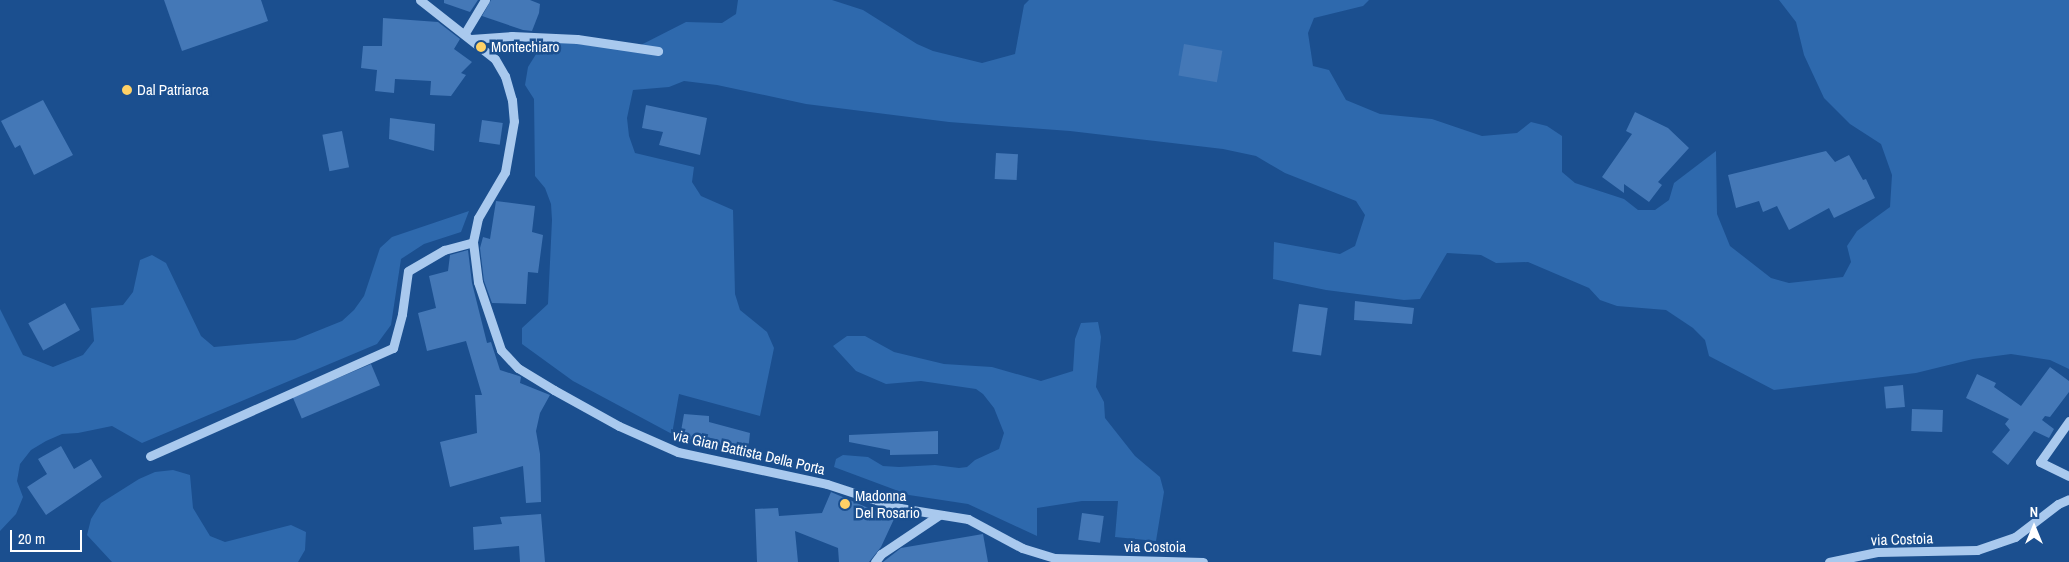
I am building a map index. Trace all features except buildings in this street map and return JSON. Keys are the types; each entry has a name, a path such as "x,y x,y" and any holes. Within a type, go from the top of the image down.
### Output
{"street":[{"name":"via Gian Battista Della Porta","path":"420,0 495,59 505,76 512,100 514,121 505,172 478,218 473,242 478,282 501,350 518,368 619,426 678,452 827,484 900,508 968,520 1022,548 1054,558 1107,561"},
{"path":"485,0 468,36 577,39 658,50"},
{"path":"150,456 393,348 402,314 408,271 444,250 473,242"},
{"path":"2069,421 2040,462 2069,476"},
{"name":"via Costoia","path":"1828,562 1877,552 1977,550 2015,537 2058,504 2069,499"},
{"path":"875,562 881,554 939,515"},
{"name":"via Costoia","path":"1107,561 1203,562"}],"shaded area":[{"path":"738,0 832,0 863,10 917,44 933,51 982,63 1015,54 1024,5 1029,0 1369,0 1363,6 1314,18 1308,33 1313,66 1329,70 1346,100 1380,114 1432,119 1482,136 1517,133 1531,122 1547,126 1562,136 1562,172 1575,183 1624,199 1638,210 1655,210 1669,200 1674,183 1716,151 1717,214 1730,246 1771,278 1789,283 1843,277 1851,262 1847,246 1857,231 1890,207 1892,175 1881,144 1850,124 1824,98 1804,55 1796,22 1779,0 2069,0 2069,369 2050,360 2011,354 1973,359 1916,373 1774,390 1709,356 1705,340 1693,328 1666,310 1617,306 1600,300 1589,288 1528,262 1496,263 1481,255 1447,253 1420,299 1404,300 1326,290 1273,279 1274,242 1340,254 1355,246 1365,215 1356,201 1285,173 1256,156 1223,149 1070,131 949,122 806,104 717,85 684,81 669,87 633,90 627,118 629,136 635,153 694,167 692,182 701,196 733,210 735,294 740,310 767,332 774,348 760,416 679,394 672,434 573,381 522,344 522,328 548,304 552,220 551,204 545,188 535,176 534,99 525,85 528,67 538,51 553,41 631,50 686,22 722,23 736,14"},
{"path":"469,211 461,232 424,244 401,259 391,325 377,344 142,443 112,426 78,433 62,434 46,441 31,450 20,464 17,481 23,497 16,514 0,531 0,309 23,355 53,367 83,355 94,341 91,308 123,305 133,292 140,260 152,255 166,263 201,336 214,347 295,340 342,321 354,310 364,296 380,248 392,237"},
{"path":"1098,322 1101,337 1096,387 1104,402 1105,418 1135,456 1160,477 1164,492 1156,541 1115,537 1118,501 1082,501 1037,508 1037,536 968,504 909,495 834,467 836,459 843,455 868,457 883,466 935,465 967,467 975,460 999,449 1004,433 994,408 983,394 976,389 921,381 886,384 856,371 833,346 847,336 865,336 894,352 944,364 992,367 1041,381 1073,371 1075,339 1081,323"},
{"path":"173,470 190,475 193,508 210,536 225,542 291,525 306,532 305,550 298,562 112,562 87,535 91,519 101,503 139,479 155,472"}],"place":[{"name":"Montechiaro","path":"481,47"},
{"name":"Dal Patriarca","path":"127,90"},
{"name":"Madonna Del Rosario","path":"845,504"}]}
